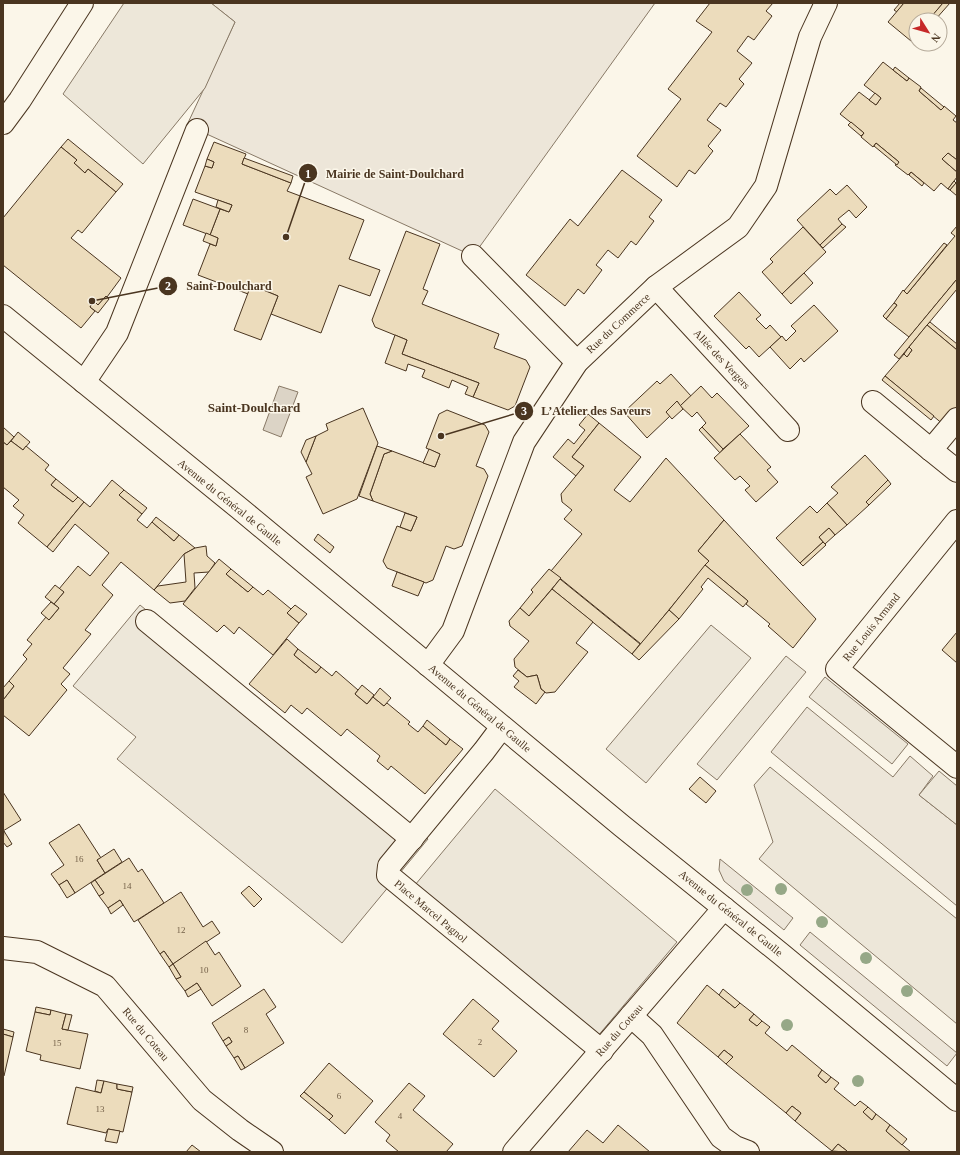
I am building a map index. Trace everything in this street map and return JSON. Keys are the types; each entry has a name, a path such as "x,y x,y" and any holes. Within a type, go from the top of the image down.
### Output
{"street":[{"path":"3,123 20,100 82,3"},
{"name":"Rue du Commerce","path":"428,665 453,631 524,442 577,362 656,287 738,227 766,186 810,37 826,3"},
{"path":"84,382 117,333 197,130"},
{"path":"473,256 577,362"},
{"name":"Allée des Vergers","path":"656,287 788,430"},
{"name":"Avenue du Général de Gaulle","path":"3,316 957,1100"},
{"path":"873,402 957,471"},
{"path":"931,450 957,418"},
{"name":"Rue Louis Armand","path":"957,521 837,669 957,767"},
{"path":"147,622 412,839"},
{"name":"Place Marcel Pagnol","path":"502,727 389,866 388,875 602,1051"},
{"name":"Rue du Coteau","path":"514,1152 724,908"},
{"name":"Rue du Coteau","path":"3,948 37,952 105,986 202,1100 240,1130 272,1152"},
{"path":"631,1016 652,1035 721,1137 735,1147 748,1152"}],"shaded area":[{"path":"124,3 211,3 235,22 205,88 143,164 63,94"},
{"path":"211,3 655,3 473,256 187,125 235,22"},
{"path":"279,386 298,392 281,437 263,430"},
{"path":"140,605 428,839 342,943 117,759 136,737 73,686"},
{"path":"711,625 751,658 646,783 606,749"},
{"path":"786,656 806,672 717,780 697,764"},
{"path":"825,677 908,744 892,764 809,697"},
{"path":"807,707 893,777 910,756 933,776 919,795 957,825 957,906 771,752"},
{"path":"770,767 957,919 957,1024 759,859 773,842 754,785"},
{"path":"939,771 957,786 957,825 919,795"},
{"path":"495,789 677,942 597,1037 415,885"},
{"path":"720,859 793,918 784,930 724,881 719,870"},
{"path":"810,932 957,1053 947,1066 800,945"}],"building":[{"path":"710,3 773,3 766,11 772,16 754,40 748,36 737,51 752,63 739,79 744,84 726,107 720,103 707,120 721,130 708,146 713,151 695,174 689,170 677,187 637,156 681,99 668,89 712,32 696,21"},
{"path":"900,3 904,3 897,12 894,10"},
{"path":"904,3 943,3 936,12 908,12 908,39 888,22"},
{"path":"943,3 950,3 942,12 935,12"},
{"path":"883,62 907,81 909,78 921,87 919,91 941,110 944,106 956,116 953,120 957,123 957,160 948,153 942,159 957,172 957,177 948,189 941,183 934,191 911,172 908,175 895,165 899,162 876,143 873,147 861,137 864,133 840,114 859,92 876,105 881,98 864,85"},
{"path":"895,67 909,78 907,81 893,70"},
{"path":"921,88 944,107 941,110 919,91"},
{"path":"875,93 881,98 876,105 869,100"},
{"path":"851,122 864,133 861,136 848,125"},
{"path":"68,139 123,184 116,192 88,169 85,173 74,163 77,160 61,147"},
{"path":"214,142 246,154 242,164 291,183 287,191 364,220 349,259 380,270 370,296 339,285 321,333 271,314 278,296 251,285 248,294 198,275 210,244 216,246 218,238 210,235 220,209 229,212 232,205 195,192 205,166 212,168 214,162 207,159"},
{"path":"876,143 899,162 897,165 874,146"},
{"path":"61,147 77,160 74,163 85,173 88,169 116,192 82,233 78,230 71,238 121,278 107,297 106,296 98,305 94,301 90,307 95,311 81,328 3,265 3,218"},
{"path":"948,153 957,160 957,172 942,159"},
{"path":"244,158 293,176 291,183 242,164"},
{"path":"207,159 214,162 212,168 205,166"},
{"path":"622,170 662,200 649,217 654,221 636,245 631,241 618,258 608,250 596,265 602,270 584,294 578,289 565,306 526,275 570,219 578,226"},
{"path":"911,172 924,183 922,186 909,175"},
{"path":"954,181 956,183 950,190 948,189"},
{"path":"956,183 957,184 957,196 950,190"},
{"path":"847,185 867,207 856,218 849,210 838,219 842,224 820,245 797,220 830,189 836,195"},
{"path":"193,199 220,209 210,235 183,225"},
{"path":"218,200 232,205 229,212 216,207"},
{"path":"842,224 846,227 823,248 820,245"},
{"path":"957,226 957,279 909,337 886,319 897,305 894,303 903,290 907,294 955,236 951,233"},
{"path":"803,227 826,252 782,294 762,272 773,262 770,259"},
{"path":"406,231 440,244 423,289 428,291 422,304 499,334 494,348 526,360 530,367 515,406 508,410 473,397 479,383 402,354 407,340 375,327 372,320"},
{"path":"206,233 218,238 216,246 203,241"},
{"path":"944,243 947,245 907,294 904,291"},
{"path":"804,273 813,283 791,304 782,294"},
{"path":"957,279 957,289 899,359 894,355"},
{"path":"251,285 278,296 261,340 234,330"},
{"path":"739,292 761,315 756,319 766,329 770,325 781,337 759,357 749,346 746,349 714,316"},
{"path":"106,296 109,299 98,313 90,307 94,301 98,305"},
{"path":"894,303 897,305 886,319 883,316"},
{"path":"814,305 838,331 804,362 801,358 790,369 770,347 782,336 786,341 796,331 791,326"},
{"path":"930,322 957,344 957,350 927,325"},
{"path":"927,325 957,350 957,410 944,425 885,376 904,354 907,357 912,350 909,347"},
{"path":"395,335 407,340 402,354 479,383 473,397 465,394 468,387 452,380 449,388 422,377 425,370 408,364 406,371 385,363"},
{"path":"909,347 912,350 907,357 904,354"},
{"path":"671,374 691,396 680,406 677,401 666,412 670,416 647,438 624,412 657,381 660,384"},
{"path":"885,376 934,416 931,420 882,380"},
{"path":"701,386 712,398 717,393 749,426 723,449 702,427 706,423 697,412 692,417 680,406"},
{"path":"677,401 683,409 672,419 666,412"},
{"path":"363,408 378,443 357,499 323,514 306,477 312,474 306,462 316,436 328,430 326,424"},
{"path":"447,410 485,425 489,432 476,466 484,469 488,476 462,546 454,549 446,546 433,580 426,583 387,568 383,561 397,526 411,531 417,517 373,501 370,494 384,454 392,451 435,467 440,454 426,448 439,414"},
{"path":"588,414 599,423 572,457 584,466 576,476 553,457 568,439 574,444 585,430 579,425"},
{"path":"599,423 641,457 614,490 630,502 666,458 724,520 698,551 709,561 641,644 551,571 582,534 564,519 572,510 562,502 561,494 584,466 572,457"},
{"path":"3,427 14,437 7,445 3,442"},
{"path":"702,427 723,449 720,453 699,430"},
{"path":"18,432 30,442 23,450 11,441"},
{"path":"740,434 771,467 767,470 778,482 756,502 745,490 750,486 740,476 735,480 714,458"},
{"path":"316,436 306,462 301,452 306,440"},
{"path":"11,441 23,450 26,446 49,465 45,470 56,479 51,485 73,502 78,497 84,502 47,547 18,523 24,515 13,506 19,500 3,487 3,442 7,445"},
{"path":"377,446 392,451 384,454 370,494 373,501 359,496"},
{"path":"429,449 440,454 435,467 423,463"},
{"path":"865,455 888,480 866,502 869,505 847,525 827,503 838,493 831,487"},
{"path":"56,479 78,497 73,502 51,485"},
{"path":"112,480 124,490 119,495 142,514 137,520 147,528 152,522 174,541 179,535 195,548 184,554 154,590 121,562 102,585 113,595 85,630 91,634 63,668 70,674 61,684 67,690 29,736 3,715 3,700 14,686 9,681 27,659 23,655 32,644 27,640 46,617 49,620 59,608 54,604 64,592 59,589 78,566 90,576 109,553 75,524 53,552 47,547 84,502 90,507"},
{"path":"888,480 891,484 869,505 866,502"},
{"path":"124,490 147,508 142,514 119,495"},
{"path":"827,503 847,525 835,535 829,528 819,537 823,542 800,563 776,538 810,506 817,513"},
{"path":"405,513 417,517 411,531 400,527"},
{"path":"156,517 179,535 174,541 152,522"},
{"path":"724,520 816,619 793,648 768,626 770,624 746,604 748,601 705,565 709,561 698,551"},
{"path":"829,528 835,535 825,544 819,537"},
{"path":"318,534 334,547 330,553 314,540"},
{"path":"823,542 826,545 803,566 800,563"},
{"path":"206,546 207,556 215,563 209,572 194,573 195,588 185,601 170,603 154,590 158,586 186,582 184,554 195,548"},
{"path":"219,559 231,569 226,574 248,592 253,587 263,595 268,590 291,609 287,613 299,623 273,655 239,627 234,634 224,625 217,632 183,604"},
{"path":"705,565 748,601 743,607 708,578 701,587 703,589 679,619 669,610"},
{"path":"231,569 253,587 248,592 226,574"},
{"path":"549,569 561,578 529,616 520,608 533,592 531,590"},
{"path":"397,572 424,582 418,596 392,586"},
{"path":"560,579 640,644 632,654 552,589"},
{"path":"55,585 64,592 54,604 45,597"},
{"path":"552,589 593,622 576,643 588,652 555,692 546,693 541,689 537,675 527,677 515,667 514,659 529,641 510,626 509,621 520,608 529,616"},
{"path":"51,602 59,608 49,620 41,613"},
{"path":"295,605 307,614 299,623 287,613"},
{"path":"669,610 679,619 639,660 632,654"},
{"path":"957,632 957,663 942,650"},
{"path":"287,639 298,649 294,655 316,673 321,667 332,676 336,671 358,690 355,694 367,704 373,697 384,706 387,703 410,722 408,724 418,732 423,726 446,745 450,739 463,749 425,794 391,766 388,770 377,761 380,756 347,729 341,736 307,708 302,714 291,705 285,713 249,684"},
{"path":"298,649 321,667 316,673 294,655"},
{"path":"518,670 527,677 537,675 541,689 545,692 536,704 514,687 519,681 513,676"},
{"path":"9,681 14,686 3,700 3,688"},
{"path":"362,685 374,695 367,704 355,694"},
{"path":"380,688 391,698 384,706 373,697"},
{"path":"427,720 450,739 446,745 423,726"},
{"path":"700,777 716,791 706,803 689,789"},
{"path":"3,792 21,820 3,831"},
{"path":"79,824 101,858 97,860 105,873 75,893 67,880 59,885 51,874 64,865 49,843"},
{"path":"4,831 12,844 7,847 3,842"},
{"path":"114,849 122,862 105,873 97,860"},
{"path":"129,858 138,872 142,869 164,903 134,922 120,900 108,908 99,896 104,893 95,880"},
{"path":"67,880 75,893 67,898 59,885"},
{"path":"95,880 104,893 99,896 91,883"},
{"path":"249,886 262,899 254,907 241,893"},
{"path":"181,892 203,927 212,921 220,933 173,964 164,951 160,954 138,920"},
{"path":"120,900 123,905 111,914 108,908"},
{"path":"206,941 215,955 219,952 241,986 212,1006 197,983 185,991 176,979 181,977 173,964"},
{"path":"164,951 173,964 169,967 160,954"},
{"path":"173,964 181,977 176,979 169,967"},
{"path":"197,983 201,989 188,997 185,991"},
{"path":"707,985 735,1008 740,1003 754,1014 749,1020 757,1026 762,1021 770,1027 765,1033 787,1051 792,1045 822,1070 818,1076 826,1083 831,1077 839,1083 834,1089 855,1106 860,1101 868,1107 863,1112 872,1120 876,1114 890,1125 886,1131 911,1152 845,1152 847,1151 838,1144 832,1151 795,1121 801,1113 792,1106 786,1113 726,1064 733,1057 724,1050 718,1057 677,1023"},
{"path":"264,989 276,1007 266,1014 284,1043 245,1068 238,1056 234,1058 226,1046 232,1042 229,1037 223,1041 212,1023"},
{"path":"723,989 740,1003 735,1008 719,995"},
{"path":"473,999 499,1021 492,1029 517,1051 494,1077 443,1034"},
{"path":"36,1007 51,1010 50,1015 35,1012"},
{"path":"51,1010 66,1014 62,1029 88,1034 80,1069 40,1060 41,1055 26,1051 35,1012 50,1015"},
{"path":"66,1014 72,1015 68,1030 62,1029"},
{"path":"754,1014 762,1021 757,1026 749,1020"},
{"path":"3,1029 14,1032 13,1037 3,1034"},
{"path":"3,1034 13,1037 4,1076 3,1076"},
{"path":"229,1037 232,1042 226,1046 223,1041"},
{"path":"724,1050 733,1057 726,1064 718,1057"},
{"path":"238,1056 245,1068 241,1070 234,1058"},
{"path":"329,1063 373,1101 345,1134 329,1120 333,1116 304,1092"},
{"path":"822,1070 831,1077 826,1083 818,1076"},
{"path":"97,1080 104,1081 101,1093 95,1091"},
{"path":"104,1081 117,1084 117,1089 132,1092 123,1132 108,1129 106,1133 67,1124 76,1087 101,1093"},
{"path":"409,1083 425,1096 413,1110 453,1144 446,1152 399,1152 386,1141 390,1135 375,1122"},
{"path":"117,1084 133,1087 132,1092 117,1089"},
{"path":"304,1092 333,1116 329,1120 300,1096"},
{"path":"792,1106 801,1113 795,1121 786,1113"},
{"path":"868,1107 876,1114 872,1120 863,1112"},
{"path":"618,1125 650,1152 568,1152 587,1130 603,1143"},
{"path":"890,1125 907,1139 902,1145 886,1131"},
{"path":"108,1129 120,1131 117,1143 105,1141"},
{"path":"838,1144 847,1151 832,1151"},
{"path":"192,1145 201,1152 186,1152"}],"place":[{"name":"Mairie de Saint-Doulchard","path":"286,237"},
{"name":"Saint-Doulchard","path":"92,301"},
{"name":"L’Atelier des Saveurs","path":"441,436"}],"district":[{"name":"Saint-Doulchard","path":"254,407"}]}
